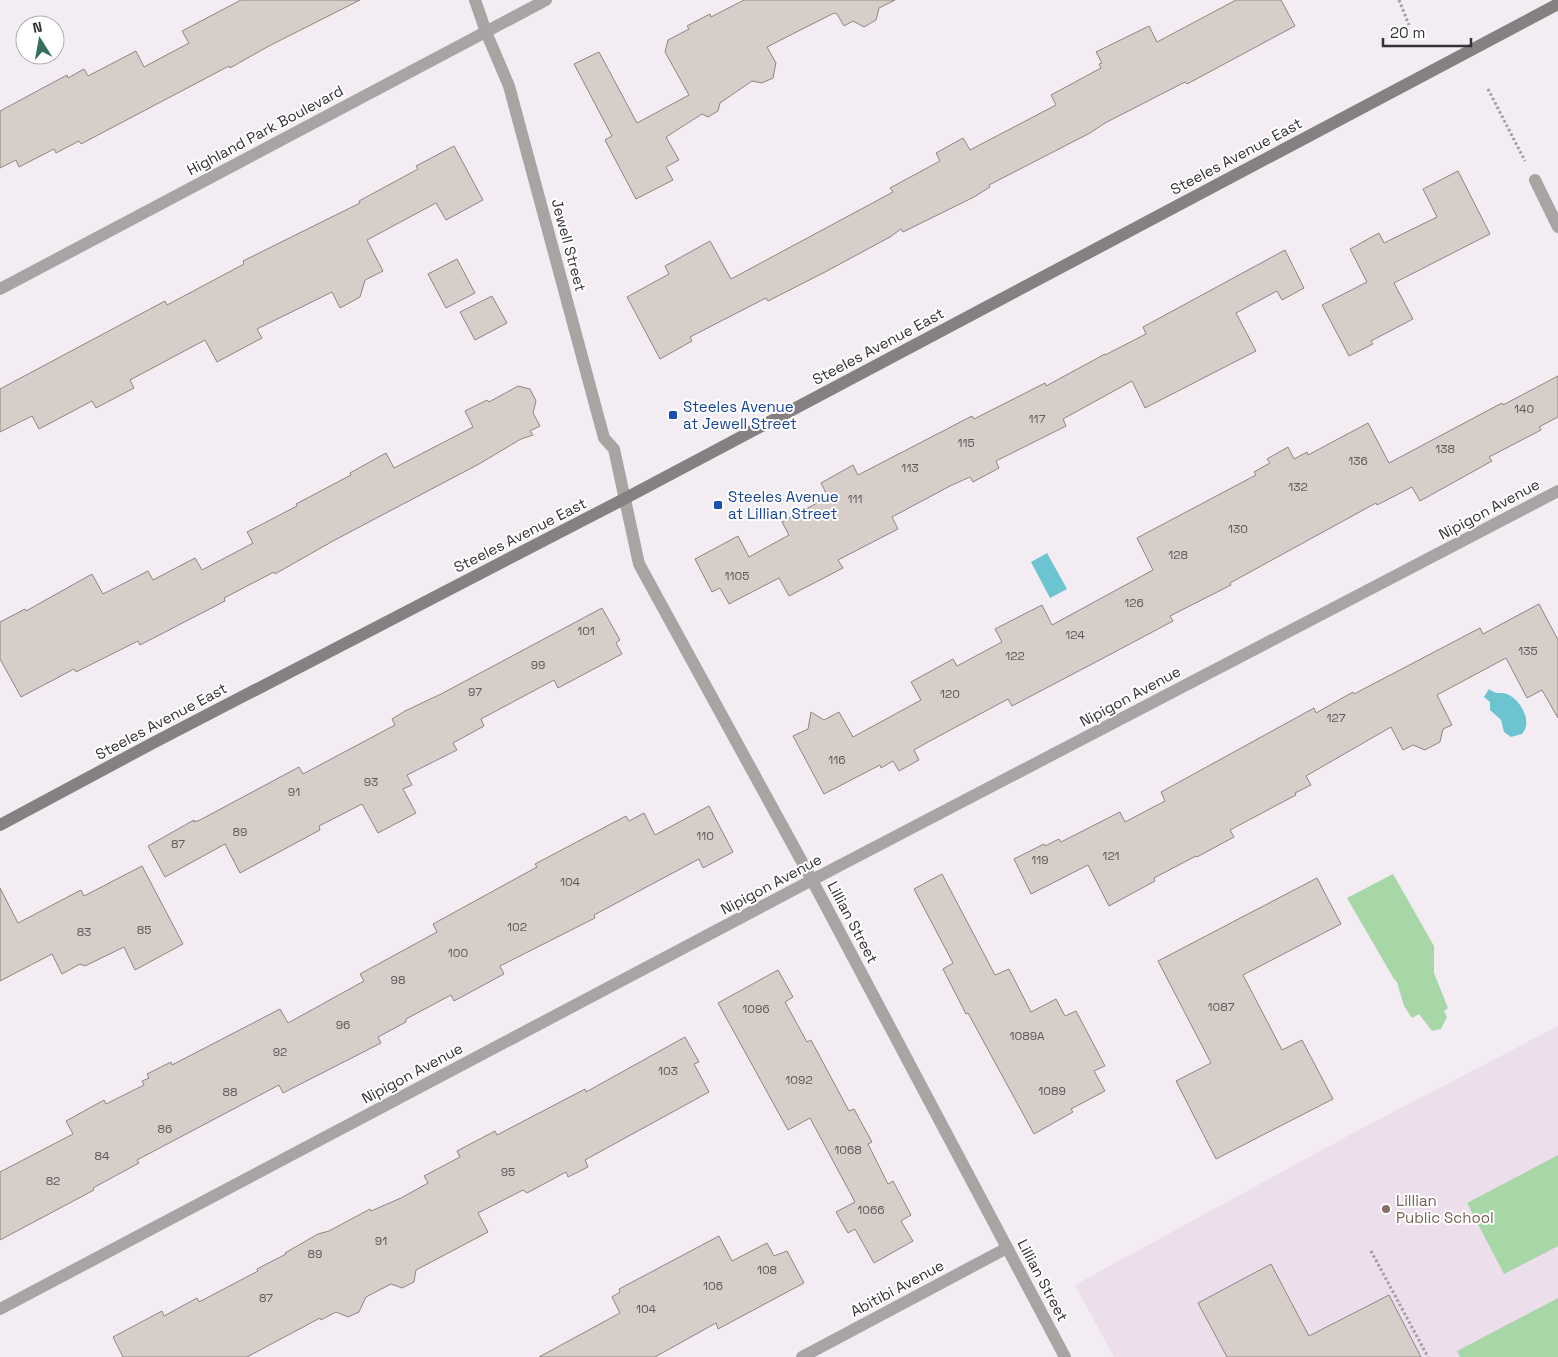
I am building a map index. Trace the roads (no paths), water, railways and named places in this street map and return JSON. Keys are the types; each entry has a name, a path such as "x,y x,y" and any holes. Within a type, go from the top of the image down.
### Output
{"main road":[{"name":"Steeles Avenue East","path":"0,825 624,499 1558,4"}],"street":[{"name":"Jewell Street","path":"475,0 486,32 509,86 604,438 614,449 624,499"},
{"name":"Highland Park Boulevard","path":"0,289 546,0"},
{"path":"1535,180 1558,227"},
{"name":"Nipigon Avenue","path":"0,1308 812,880 1558,491"},
{"name":"Lillian Street","path":"624,499 638,564 812,880 1065,1357"},
{"name":"Abitibi Avenue","path":"802,1357 1007,1248"}],"water":[{"path":"1047,553 1067,589 1050,598 1031,562"},
{"path":"1489,689 1507,694 1521,706 1526,718 1525,729 1522,734 1511,737 1504,732 1501,720 1490,710 1490,702 1484,697"}],"place":[{"name":"Steeles Avenue at Jewell Street","path":"673,415"},
{"name":"Steeles Avenue at Lillian Street","path":"718,505"},
{"name":"Lillian Public School","path":"1386,1209"}]}
